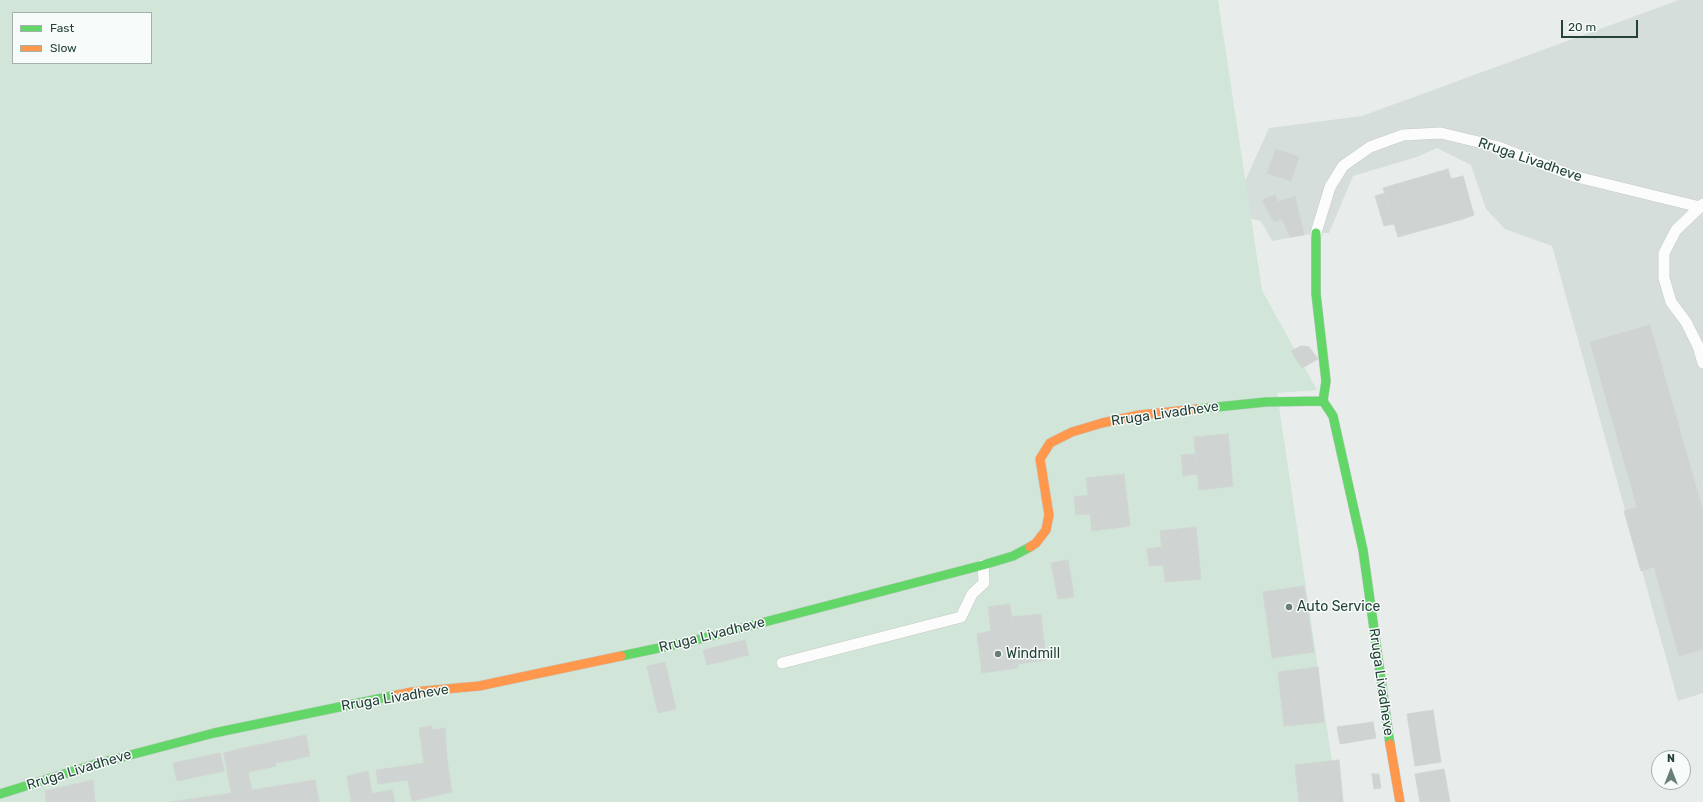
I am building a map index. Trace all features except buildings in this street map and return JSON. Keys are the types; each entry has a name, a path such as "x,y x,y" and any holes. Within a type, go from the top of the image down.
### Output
{"street":[{"name":"Rruga Livadheve","path":"1316,233 1316,294 1326,381 1323,401 1333,416 1343,467 1363,550 1385,712 1400,802"},
{"name":"Rruga Livadheve","path":"6,796 96,764 214,733 412,692 479,686 692,641 983,565 1013,556 1036,543 1046,530 1049,514 1040,459 1050,443 1072,432 1102,423 1139,415 1266,402 1302,400 1323,401"}],"lane":[{"name":"Rruga Livadheve","path":"1316,233 1330,187 1343,166 1370,147 1403,135 1441,133 1499,147 1573,176 1702,206"},
{"path":"1702,206 1676,230 1664,253 1664,278 1671,302 1686,322 1698,346 1703,363"},
{"path":"782,663 962,617 972,594 984,583 983,565"}],"shaded area":[{"path":"1679,0 1703,0 1703,693 1678,701 1552,246 1505,229 1486,209 1471,165 1437,148 1417,157 1353,176 1329,233 1316,233 1272,241 1261,221 1230,214 1269,128 1362,116"}],"green space":[{"path":"0,0 1218,0 1262,290 1317,390 1277,393 1338,802 0,802"}],"traffic: fast":[{"path":"1316,233 1316,294 1326,381 1323,401 1333,416 1363,550 1390,744"},
{"path":"1197,409 1266,402 1323,401"},
{"path":"621,656 692,641 983,565 1013,556 1030,547"},
{"path":"0,794 96,764 214,733 397,695"}],"traffic: slow":[{"path":"1030,547 1036,543 1046,530 1049,515 1040,459 1050,443 1072,432 1102,423 1139,415 1197,409"},
{"path":"397,695 412,692 479,686 621,656"},
{"path":"1390,744 1400,802"}],"place":[{"name":"Auto Service","path":"1289,607"},
{"name":"Windmill","path":"998,654"}]}
